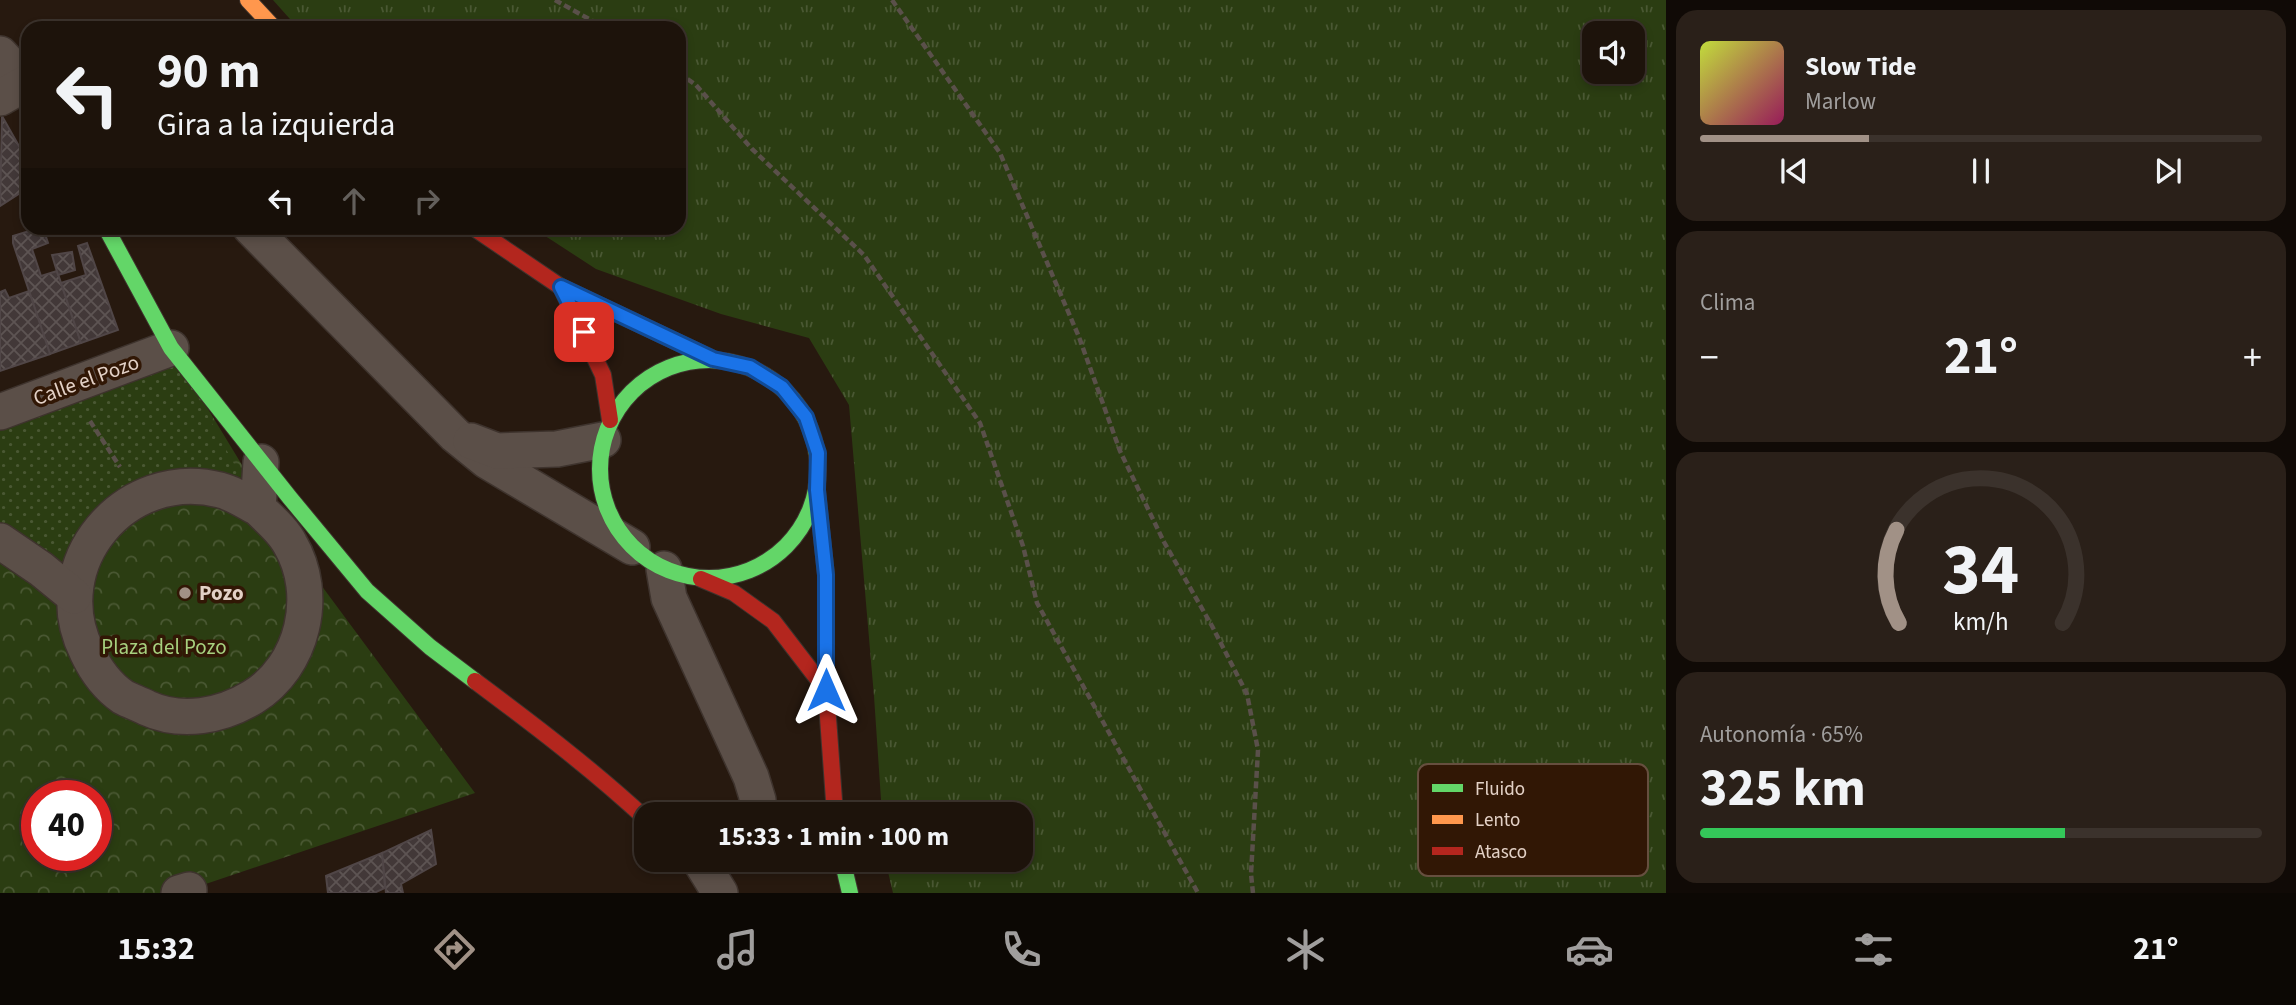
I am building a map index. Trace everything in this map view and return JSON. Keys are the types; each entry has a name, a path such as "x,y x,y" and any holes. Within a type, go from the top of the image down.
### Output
{"street":[{"path":"248,0 268,21"},
{"path":"0,54 21,87"},
{"path":"110,235 171,348 367,591 430,647 551,738 634,808"},
{"path":"258,235 455,435 488,461 664,569 701,579 734,593 773,621 826,690"},
{"path":"484,235 561,287 713,359 750,367 782,387 806,417 818,453 817,490 826,575 826,690 834,802"},
{"path":"561,287 603,375 606,430 598,468 602,498 614,524 632,547"},
{"name":"Calle el Pozo","path":"0,412 171,348"},
{"path":"455,435 497,451 557,449 606,430 635,387 671,365 713,359"},
{"path":"258,508 261,462"},
{"path":"179,486 221,490 258,508 292,546 305,583 304,622 291,658 267,688 234,708 197,717 158,713 123,696 96,670 79,635 74,596 83,556 106,522 139,497 179,486"},
{"path":"701,579 741,574 776,556 803,527 817,490"},
{"path":"0,541 74,596"},
{"path":"292,546 339,558"},
{"path":"664,569 669,598 751,777 757,802"},
{"path":"707,872 720,893"},
{"path":"845,872 850,893"}],"path":[{"path":"555,0 592,21"},
{"path":"892,0 1000,153 1079,337 1120,451 1164,542 1247,694 1258,750 1251,874 1253,893"},
{"path":"686,79 696,85 752,149 864,256 980,423 1023,546 1037,603 1198,893"},
{"path":"68,387 139,497"}],"green space":[{"path":"273,0 1666,0 1666,893 893,893 888,872 1033,872 1033,802 881,802 849,405 809,338 721,314 596,269 544,235 686,235 686,21 292,21"},
{"name":"Plaza del Pozo","path":"171,348 287,539 475,793 179,893 0,893 0,412"},
{"path":"171,348 258,508 139,497 74,596 0,541 0,412"}],"building":[{"path":"2,116 21,150 21,192 0,206"},
{"path":"21,234 45,235 48,243 32,249 41,276 57,271 81,343 50,354 13,236"},
{"path":"87,243 118,330 81,343 61,283 86,275 78,246"},
{"path":"72,252 75,270 58,275 52,255"},
{"path":"5,290 9,298 29,291 50,354 0,371 0,292"},
{"path":"431,830 436,864 401,884 403,893 386,893 382,853"},
{"path":"382,853 385,888 374,893 328,893 326,876"}],"traffic: fast":[{"path":"110,235 171,348 290,498 367,591 430,647 475,681"},
{"path":"709,360 751,368 770,378 786,392 800,408 810,427 818,469 810,511 800,530 786,546 770,560 751,570 709,578 667,570 648,560 632,546 618,530 608,511 600,469 608,427 618,408 632,392 648,378 667,368 709,360"},
{"path":"845,872 850,893"}],"traffic: slow":[{"path":"248,0 268,21"}],"traffic: jam":[{"path":"484,235 561,287 713,359"},
{"path":"561,287 603,375 610,420"},
{"path":"817,491 826,575 826,690 834,802"},
{"path":"701,579 734,593 773,621 826,690"},
{"path":"475,681 584,765 634,808"}],"place":[{"name":"Pozo","path":"185,593"}],"route":[{"path":"584,332 561,287 713,359 750,367 782,387 806,417 818,453 817,490 826,575 826,690"}]}
